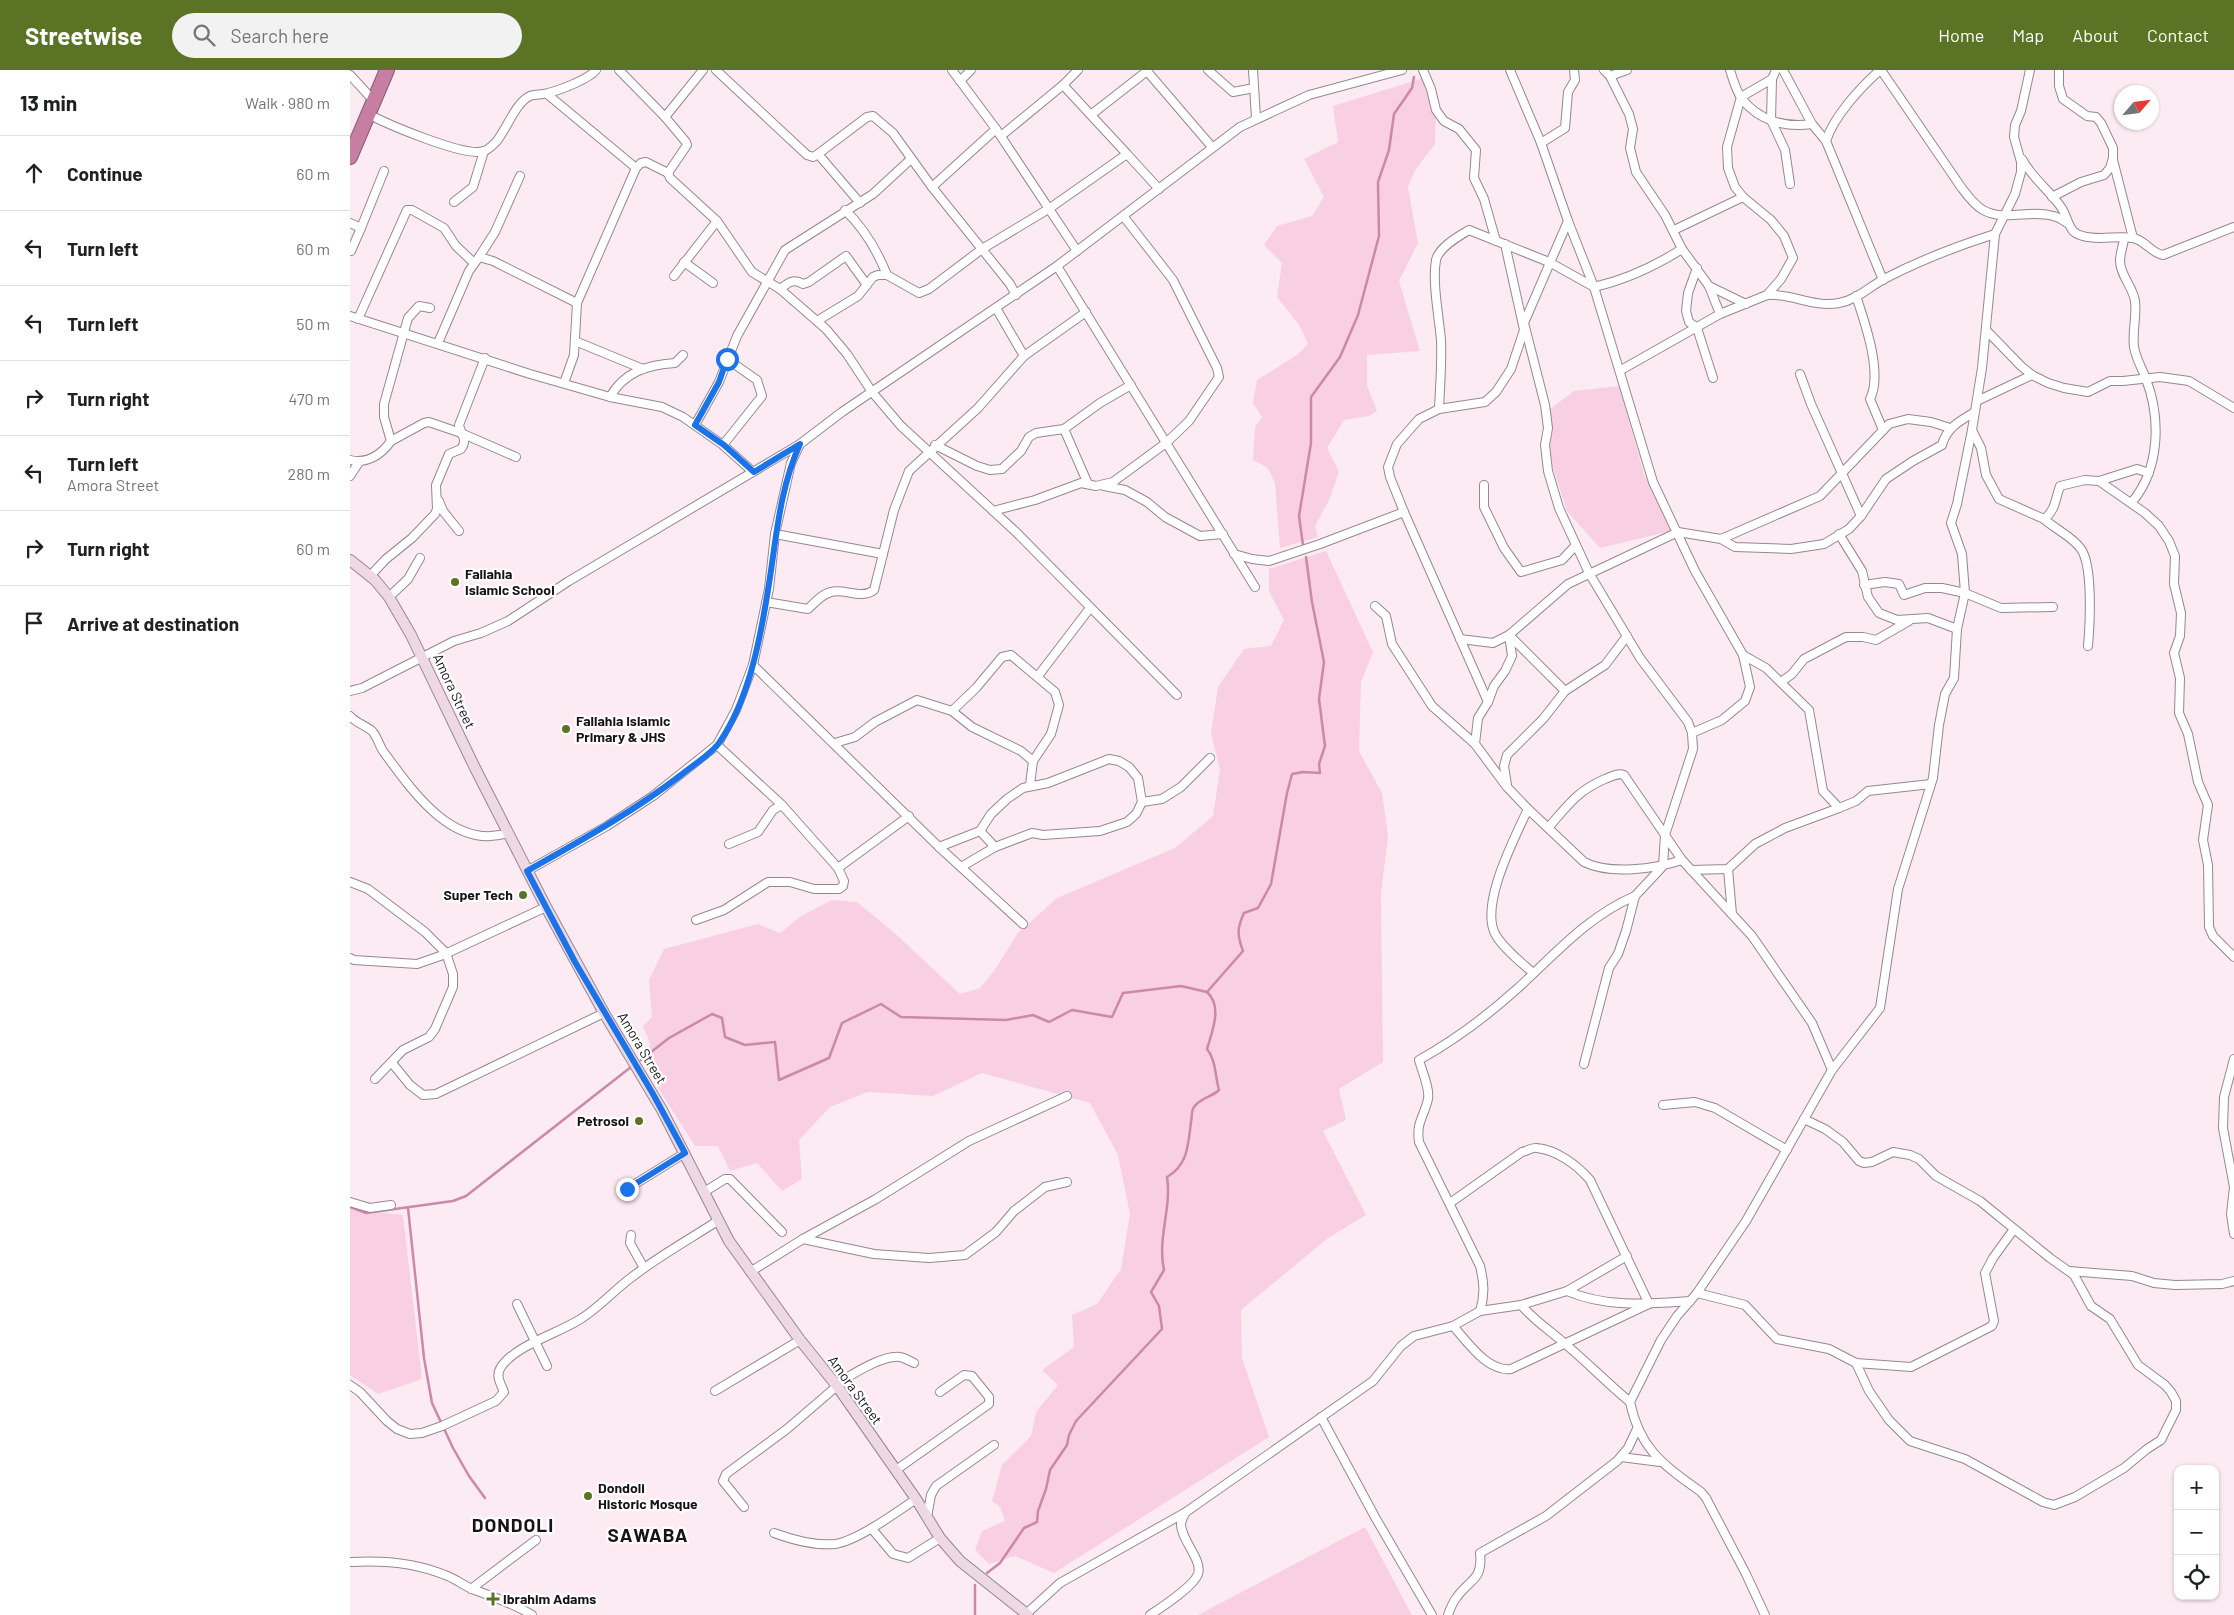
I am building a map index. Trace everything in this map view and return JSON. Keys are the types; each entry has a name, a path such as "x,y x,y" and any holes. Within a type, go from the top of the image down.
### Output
{"highway":[{"path":"350,157 387,70"}],"street":[{"path":"368,114 419,136 474,152 484,151 495,143 521,102 531,96 547,94 566,86 596,70"},
{"path":"619,70 665,117 687,145 668,173"},
{"path":"665,117 703,70"},
{"path":"716,70 807,156 813,157 818,154 866,117 873,116 893,133 932,188 982,249 1016,295"},
{"path":"952,70 999,132 1077,251"},
{"path":"960,80 971,70"},
{"path":"932,188 999,132 1063,85 1078,70"},
{"path":"1208,70 1233,92 1254,88"},
{"path":"1253,70 1256,118"},
{"path":"350,691 423,658 454,641 481,633 508,621 569,580 800,444 872,392 1057,266 1124,217 1212,147 1256,118 1309,94 1402,70"},
{"path":"1423,70 1431,89 1436,110 1444,121 1459,129 1476,150 1474,178 1484,199 1496,241"},
{"path":"1510,70 1541,142 1568,221 1594,287 1653,482 1695,571 1743,654 1750,687 1745,701 1722,720 1692,733"},
{"path":"1541,142 1565,128 1568,92 1575,80 1574,70"},
{"path":"1604,70 1610,76 1633,128 1630,148 1636,172 1674,230 1682,249 1709,286 1720,314"},
{"path":"1610,76 1627,70"},
{"path":"1730,70 1741,97 1754,111 1785,125 1812,124"},
{"path":"1776,70 1772,79 1771,120 1785,150 1790,184"},
{"path":"1783,70 1812,124 1826,141 1883,280"},
{"path":"1826,141 1829,132 1858,90 1880,70 1961,187 1975,204 1983,210 2005,215 2052,215 2067,222"},
{"path":"2030,70 2021,111 2015,125 2014,137 2029,171 2063,209 2067,222 2075,233 2090,238 2133,238 2158,254 2163,255 2234,227"},
{"path":"2059,70 2059,86 2063,99 2087,116 2096,117 2113,148 2113,158 2133,238"},
{"path":"1092,114 1146,71 1212,147"},
{"path":"350,75 374,101"},
{"path":"1767,295 1790,267 1793,258 1784,236 1771,220 1743,197 1736,187 1728,168 1727,147 1741,97 1772,79"},
{"path":"1063,85 1092,114 1159,189"},
{"path":"547,94 636,168"},
{"path":"454,202 473,187 484,151"},
{"path":"818,154 860,203"},
{"path":"817,321 858,296 873,278 878,275 887,275 919,293 929,289 982,249 1050,208 1127,154"},
{"path":"1630,1402 1661,1340 1697,1293 1746,1221 1832,1070 1880,1008 1898,889 1931,784 1945,694 1954,678 1957,629 1965,593 1962,554 1951,523 1957,504 1977,401 1995,234 2015,194 2021,172 2020,154"},
{"path":"2052,215 2054,199 2081,182 2104,175 2110,168 2113,158"},
{"path":"695,425 719,382 737,336 779,260 790,246 873,194 881,184 911,159"},
{"path":"564,383 574,355 577,303 636,168 641,163 646,162 668,173 676,185 717,221 752,272 780,289 817,321 847,354 872,392 901,426 932,448 1177,695"},
{"path":"352,250 384,171"},
{"path":"438,343 476,260 495,232 520,176"},
{"path":"1674,230 1743,197"},
{"path":"358,319 407,210 412,210 444,228 456,246 476,260 493,261 577,303"},
{"path":"845,210 862,226 880,257 887,275"},
{"path":"1102,485 1113,482 1166,443 1189,421 1216,382 1219,373 1173,280 1124,217"},
{"path":"674,276 717,221"},
{"path":"1488,702 1404,512 1388,467 1397,444 1419,420 1439,409 1485,402 1496,392 1511,369 1524,330 1525,316 1568,221"},
{"path":"350,223 361,228"},
{"path":"1439,409 1441,342 1436,305 1436,259 1441,251 1458,236 1469,230 1549,262 1594,287 1615,282 1641,271 1682,249"},
{"path":"1620,370 1720,314 1767,295 1832,304 1856,296 1883,280 1951,248 1995,234"},
{"path":"2124,239 2120,262 2132,289 2135,301 2134,348 2139,366 2146,377 2156,417 2156,438 2149,473 2140,492 2132,502"},
{"path":"1480,1311 1484,1282 1480,1266 1419,1142 1417,1130 1428,1098 1419,1060 1478,1022 1561,945 1596,918 1635,896 1663,866 1665,835 1693,748 1692,733 1688,722 1640,658 1589,572 1560,508 1548,471 1545,446 1548,428 1545,405 1524,330 1505,244"},
{"path":"780,289 792,281 797,280 803,284 809,282 846,256 867,285"},
{"path":"684,262 713,283"},
{"path":"1057,266 1255,587"},
{"path":"1697,268 1688,293 1686,311 1689,322 1697,328 1713,378"},
{"path":"1709,286 1746,304"},
{"path":"1856,296 1866,328 1875,374 1875,390 1870,398 1883,430"},
{"path":"391,441 384,417 384,404 408,318 413,310 419,306 430,308"},
{"path":"996,308 1024,356"},
{"path":"766,602 808,609 818,599 830,592 868,594 877,585 894,510 909,470 978,408 1024,356 1086,312"},
{"path":"350,316 564,383 610,396 662,407 683,417 724,445 754,472"},
{"path":"1986,330 2006,352 2032,375 2048,383 2083,392 2093,390 2110,381 2160,377 2189,381 2234,408"},
{"path":"575,341 643,369"},
{"path":"610,396 623,379 643,369 660,364 675,363 683,355"},
{"path":"370,576 435,514 436,485 447,457 451,452 461,449 465,443 465,438 461,433 459,425 485,358"},
{"path":"724,445 762,396 757,380 727,359"},
{"path":"1800,374 1811,404 1844,473 1861,516"},
{"path":"1977,401 2032,375"},
{"path":"932,448 990,470 1002,469 1013,460 1029,437 1036,433 1064,429 1100,403 1131,385"},
{"path":"1460,639 1493,643 1509,635 1568,584 1589,572 1678,532 1721,539 1736,547 1791,550 1824,544 1849,529 1861,516 1886,478 1913,460 1942,445 1944,437 1950,428 1975,412"},
{"path":"1721,539 1820,496 1889,424 1908,420 1931,422 1950,428"},
{"path":"350,460 359,462 379,455 391,441 429,422 461,433 516,457"},
{"path":"1064,429 1088,484"},
{"path":"1972,430 1981,448 1986,474 2000,499 2044,519 2080,547 2085,556 2090,610 2088,646"},
{"path":"527,871 608,826 653,796 718,745 736,710 753,665 766,602 775,534 791,463 800,444"},
{"path":"350,476 359,462"},
{"path":"2044,519 2055,507 2060,486 2085,480 2099,481 2137,469 2149,473"},
{"path":"2099,481 2132,502 2159,526 2169,540 2175,556 2174,584 2181,613 2180,636 2174,653 2180,678 2178,708 2188,734 2198,782 2208,805 2202,840 2208,865 2209,927 2214,936 2234,957"},
{"path":"994,511 1035,500 1081,483 1102,485 1125,490 1147,502 1165,517 1200,536 1222,534"},
{"path":"1484,485 1484,507 1504,548 1522,572 1562,560 1576,545"},
{"path":"437,497 443,511 459,531"},
{"path":"1234,554 1252,560 1269,561 1404,512"},
{"path":"775,534 883,554"},
{"path":"1839,534 1862,571 1868,597 1879,613 1897,620 1928,618 1957,629"},
{"path":"389,597 408,579 420,558"},
{"name":"Amora Street","path":"350,560 370,576 389,597 423,658 527,871 604,1013 653,1094 729,1241 800,1340 836,1385 916,1499 940,1538 960,1561 1027,1615"},
{"path":"1864,585 1885,582 1898,584 1904,595 1925,588 1942,588 1965,593 2001,608 2053,607"},
{"path":"1376,606 1386,616 1392,644 1432,706 1475,744 1508,787 1528,809 1584,862 1595,868 1611,869 1663,866 1682,860"},
{"path":"1038,676 1090,608"},
{"path":"1780,682 1792,674 1804,659 1846,637 1863,637 1876,640 1910,620"},
{"path":"1509,635 1565,690"},
{"path":"1475,744 1478,718 1512,656 1509,635"},
{"path":"1508,787 1504,766 1507,755 1543,719 1565,690 1605,665 1627,636"},
{"path":"952,711 976,688 1006,654 1011,655 1055,692 1060,705 1051,734 1033,761 1030,785"},
{"path":"1743,654 1766,668 1809,710 1823,791 1839,808"},
{"path":"753,665 835,743 939,847 1023,924"},
{"path":"835,743 854,737 875,722 917,700 952,711 972,727 1020,751 1033,761"},
{"path":"350,716 356,723 371,730 380,747 411,789 448,824 483,836 495,837 508,833"},
{"path":"696,920 724,910 768,882 790,882 814,890 840,890 844,886 844,881 838,868 782,805 718,745"},
{"path":"1142,802 1162,799 1181,787 1210,758"},
{"path":"939,847 980,831 991,814 1007,799 1030,785 1048,784 1109,759 1119,761 1134,772 1138,778 1142,802 1140,810 1127,822 1100,831 1043,835 1032,833 995,847 961,867"},
{"path":"1548,828 1576,795 1588,786 1618,773 1624,774 1682,860 1752,936 1812,1023 1832,1070"},
{"path":"1691,870 1728,869 1756,844 1778,832 1856,801 1868,791 1931,784"},
{"path":"729,844 758,832 773,810 782,805"},
{"path":"1528,809 1509,851 1493,894 1491,926 1497,937 1533,973"},
{"path":"838,868 909,816"},
{"path":"980,831 995,847"},
{"path":"1728,869 1732,915"},
{"path":"350,882 368,889 425,932 446,953 452,974 453,987 435,1029 429,1037 403,1050 375,1079"},
{"path":"1584,1064 1609,968 1618,954 1635,896"},
{"path":"351,962 417,964 446,953 546,907"},
{"path":"392,1063 410,1085 423,1095 436,1094 604,1013"},
{"path":"2234,1059 2224,1097 2223,1128 2234,1187 2231,1214 2234,1234"},
{"path":"750,1272 803,1239 876,1199 969,1141 1067,1096"},
{"path":"1663,1105 1695,1102 1715,1108 1787,1150"},
{"path":"1804,1119 1825,1129 1843,1142 1859,1161 1864,1163 1893,1152 1900,1152 1919,1158 1936,1176 1980,1201 2076,1278 2092,1306 2110,1319 2138,1365 2165,1385 2176,1401 2176,1410 2161,1440 2124,1468 2075,1497 2054,1505 2042,1502 1965,1459 1910,1441 1889,1420 1869,1391 1856,1363"},
{"path":"1450,1203 1522,1152 1535,1147 1552,1152 1580,1168 1590,1180 1649,1304"},
{"path":"627,1189 685,1153"},
{"path":"704,1192 725,1179 730,1179 782,1232"},
{"path":"803,1239 874,1254 929,1258 965,1255 996,1232 1014,1211 1045,1188 1067,1182"},
{"path":"350,1202 370,1208 391,1205"},
{"path":"350,1386 360,1392 397,1429 410,1434 422,1433 496,1401 504,1392 498,1375 499,1370 514,1355 535,1341 556,1334 581,1319 644,1268 719,1220"},
{"path":"1697,1293 1745,1305 1777,1339 1829,1348 1856,1363 1911,1366 1992,1326 1994,1321 1986,1273 1993,1258 2014,1229"},
{"path":"630,1236 630,1243 644,1268"},
{"path":"1027,1615 1060,1583 1186,1512 1373,1381 1401,1346 1414,1336 1452,1326 1480,1311 1521,1305 1567,1291 1627,1256"},
{"path":"2069,1271 2132,1276 2154,1283 2174,1285 2222,1284 2234,1281"},
{"path":"1567,1291 1610,1304 1690,1301"},
{"path":"517,1304 546,1366"},
{"path":"1452,1326 1481,1356 1505,1370 1521,1366 1649,1304"},
{"path":"1521,1305 1534,1319 1566,1344 1603,1381 1630,1402 1637,1429 1660,1462 1701,1492 1706,1498 1765,1615"},
{"path":"715,1391 800,1340"},
{"path":"744,1507 723,1481 726,1474 787,1429 836,1385 868,1366 893,1356 901,1357 914,1363"},
{"path":"896,1470 989,1404 989,1397 972,1376 964,1376 940,1392"},
{"path":"1320,1417 1432,1615"},
{"path":"1448,1615 1457,1596 1470,1585 1481,1568 1480,1553 1546,1516 1621,1457 1637,1429"},
{"path":"927,1516 931,1495 936,1486 994,1445"},
{"path":"1621,1457 1660,1462"},
{"path":"774,1533 796,1541 836,1544 872,1528 916,1499"},
{"path":"1150,1615 1189,1586 1198,1575 1199,1567 1185,1538 1181,1522 1186,1512"},
{"path":"872,1528 893,1554 908,1558 940,1538"},
{"path":"471,1588 536,1540"},
{"path":"350,1562 404,1563 444,1574 471,1588 508,1601 532,1615"}],"shaded area":[{"path":"1423,78 1436,115 1435,144 1415,170 1408,187 1418,243 1399,281 1420,351 1367,355 1367,385 1377,411 1369,416 1344,420 1327,448 1339,472 1330,498 1315,526 1318,537 1280,548 1275,483 1268,468 1253,460 1255,427 1262,417 1253,403 1257,380 1297,355 1308,344 1299,325 1277,297 1282,263 1264,245 1277,226 1312,216 1324,197 1304,159 1338,142 1333,106"},
{"path":"1619,386 1644,474 1671,531 1600,548 1567,511 1549,455 1549,410 1574,391"},
{"path":"1326,551 1373,652 1361,682 1359,751 1382,793 1388,837 1381,894 1383,1062 1339,1089 1346,1120 1323,1131 1366,1215 1328,1238 1241,1310 1242,1358 1269,1437 1054,1573 1015,1556 989,1564 975,1550 982,1531 1005,1521 1000,1507 992,1501 1002,1465 1031,1436 1036,1412 1058,1385 1042,1370 1074,1347 1072,1315 1097,1304 1121,1269 1130,1214 1118,1155 1090,1103 982,1073 933,1096 868,1092 830,1107 799,1140 802,1179 782,1191 757,1163 730,1171 718,1146 695,1146 646,1069 650,1043 643,1026 652,1017 649,980 664,949 758,924 780,933 801,916 832,900 857,902 899,937 960,994 980,988 994,971 1018,933 1057,898 1175,848 1213,816 1220,770 1211,733 1218,687 1244,649 1271,646 1284,620 1269,591 1269,569"},
{"path":"350,1206 356,1210 403,1215 422,1379 378,1394 350,1375"},
{"path":"1365,1527 1412,1615 1198,1615"}],"waterway":[{"path":"1303,545 1299,516 1311,443 1311,397 1340,357 1358,315 1379,236 1378,182 1389,150 1394,114 1412,88 1414,77"},
{"path":"641,1060 669,1038 712,1014 722,1018 725,1037 745,1045 775,1042 779,1080 829,1058 842,1023 881,1004 901,1017 1006,1020 1033,1015 1049,1022 1072,1010 1112,1017 1123,993 1181,986 1207,992 1243,951 1239,927 1244,913 1258,908 1271,884 1292,774 1303,772 1320,773 1319,764 1325,746 1319,699 1324,662 1312,602 1306,557"},
{"path":"987,1573 1000,1563 1024,1528 1037,1522 1038,1511 1050,1470 1067,1445 1069,1435 1076,1421 1162,1329 1159,1306 1151,1292 1164,1270 1162,1246 1168,1200 1167,1177 1179,1167 1186,1154 1194,1107 1219,1090 1214,1063 1207,1049 1215,1019 1212,998 1207,992"},
{"path":"350,1207 366,1213 453,1201 466,1196 631,1067"},
{"path":"408,1208 424,1358 432,1403 453,1448 469,1476 485,1498"},
{"path":"975,1585 975,1615"}],"place":[{"name":"Fallahia Islamic School","path":"455,582"},
{"name":"Fallahia Islamic Primary & JHS","path":"566,729"},
{"name":"Super Tech","path":"523,895"},
{"name":"Petrosol","path":"639,1121"},
{"name":"Dondoli Historic Mosque","path":"588,1496"},
{"name":"Ibrahim Adams","path":"493,1599"}],"district":[{"name":"DONDOLI","path":"513,1525"},
{"name":"SAWABA","path":"648,1535"}],"route":[{"path":"627,1189 685,1153 653,1094 575,962 527,871 608,826 653,796 718,745 728,729 736,710 753,665 768,589 775,534 791,463 800,444 754,472 724,445 695,425 719,382 727,359"}]}
